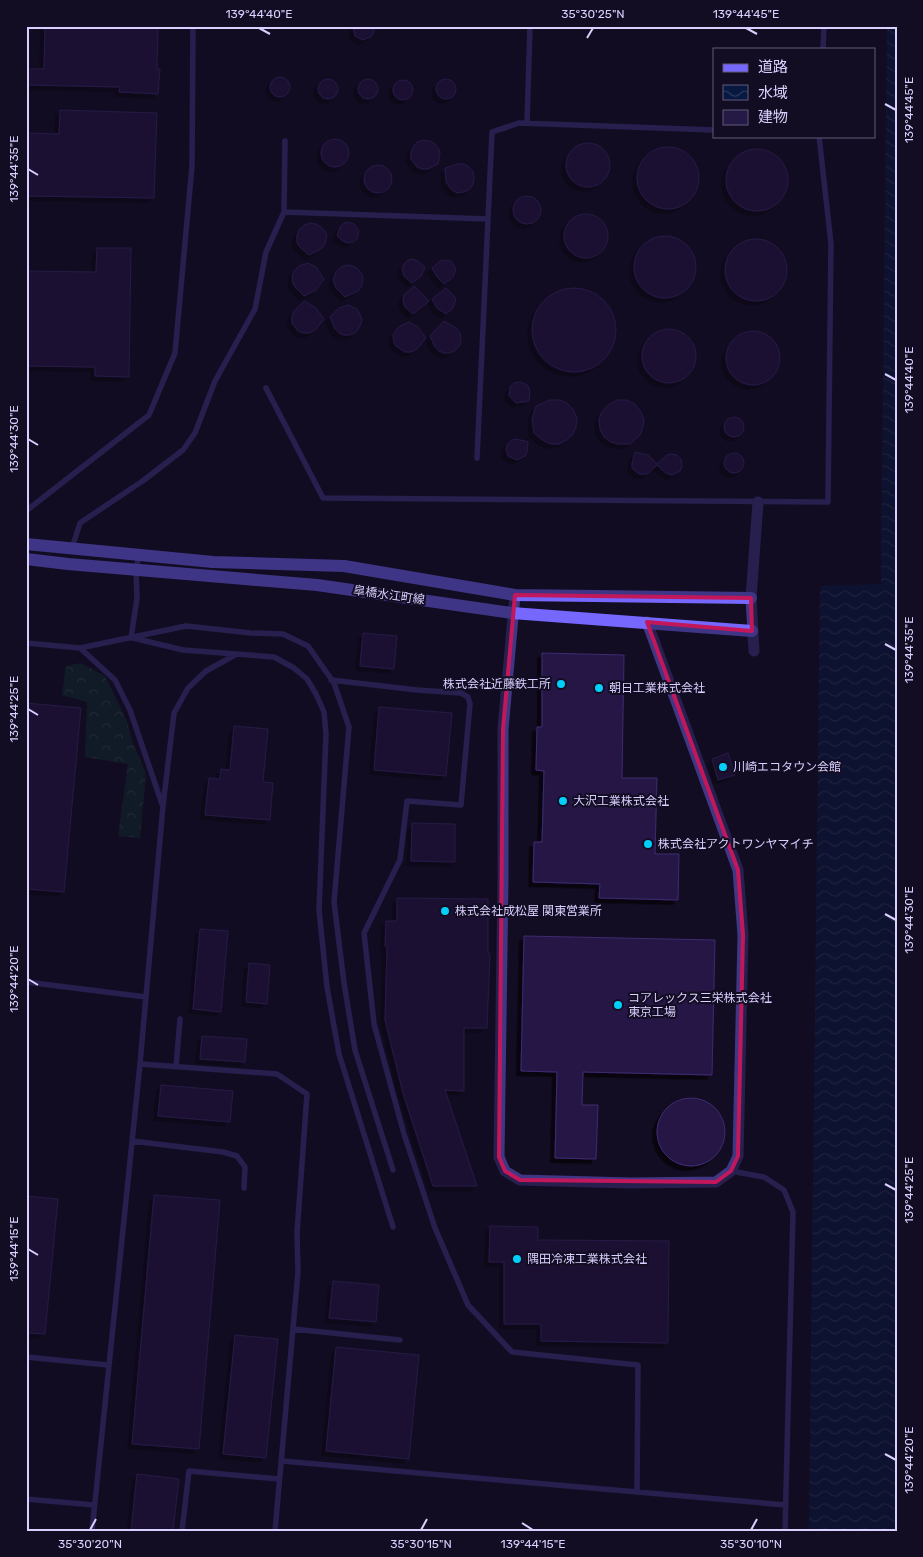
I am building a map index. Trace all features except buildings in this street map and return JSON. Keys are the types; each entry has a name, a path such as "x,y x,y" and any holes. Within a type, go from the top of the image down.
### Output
{"street":[{"path":"754,651 751,598 758,502"},
{"name":"皐橋水江町線","path":"26,544 213,562 344,566 514,595 751,598"},
{"name":"皐橋水江町線","path":"26,559 317,585 512,612 752,630"},
{"path":"514,595 504,729 504,879 498,1157 505,1171 520,1180 631,1183 716,1182 731,1171 738,1156 743,935 738,870 647,622"}],"lane":[{"path":"26,511 149,415 175,353 192,166 193,26"},
{"path":"526,123 530,26"},
{"path":"823,48 824,26"},
{"path":"477,458 492,132 520,123 713,130"},
{"path":"266,388 322,498 828,502 831,244 819,138"},
{"path":"72,548 80,523 144,480 183,450 195,434 215,381 255,309 266,252 284,212 285,141"},
{"path":"284,212 488,219"},
{"path":"130,638 137,598 136,570 139,555"},
{"path":"26,644 80,648 186,626 250,633 283,634 308,646 331,680 349,728 334,902 342,974 355,1050 393,1170"},
{"path":"130,638 183,650 274,657 294,668 307,679 316,694 324,712 326,734 319,910 328,986 339,1054 393,1227"},
{"path":"80,648 114,680 130,710 163,806"},
{"path":"92,1531 140,1064 163,806 174,713 188,688 194,682 206,671 235,655"},
{"path":"331,680 461,693 468,697 470,704 460,805 407,801 400,860 364,933 374,1024 404,1134 428,1209 468,1305 512,1352 638,1365 637,1492"},
{"path":"26,982 146,997"},
{"path":"176,1067 180,1019"},
{"path":"140,1064 277,1074 307,1094 297,1233 298,1272 275,1531"},
{"path":"132,1140 223,1152 237,1156 245,1166 244,1188"},
{"path":"731,1171 764,1177 784,1190 793,1212 785,1531"},
{"path":"293,1329 400,1340"},
{"path":"26,1357 108,1365"},
{"path":"282,1461 786,1505"},
{"path":"182,1531 189,1471 279,1479"},
{"path":"26,1499 94,1505"}],"highlighted area":[{"path":"515,595 751,598 752,631 647,622 738,870 743,935 738,1156 731,1171 716,1182 520,1180 505,1171 499,1157 503,729"}],"green space":[{"path":"81,663 105,676 127,721 132,741 146,773 140,838 118,836 128,764 85,757 87,702 62,695 66,666"}],"water":[{"path":"887,26 897,26 897,1531 809,1531 820,586 881,584"}],"place":[{"name":"株式会社近藤鉄工所","path":"561,684"},
{"name":"朝日工業株式会社","path":"599,688"},
{"name":"川崎エコタウン会館","path":"723,767"},
{"name":"大沢工業株式会社","path":"563,801"},
{"name":"株式会社アクトワンヤマイチ","path":"648,844"},
{"name":"株式会社成松屋 関東営業所","path":"445,911"},
{"name":"コアレックス三栄株式会社 東京工場","path":"618,1005"},
{"name":"隅田冷凍工業株式会社","path":"517,1259"}]}
